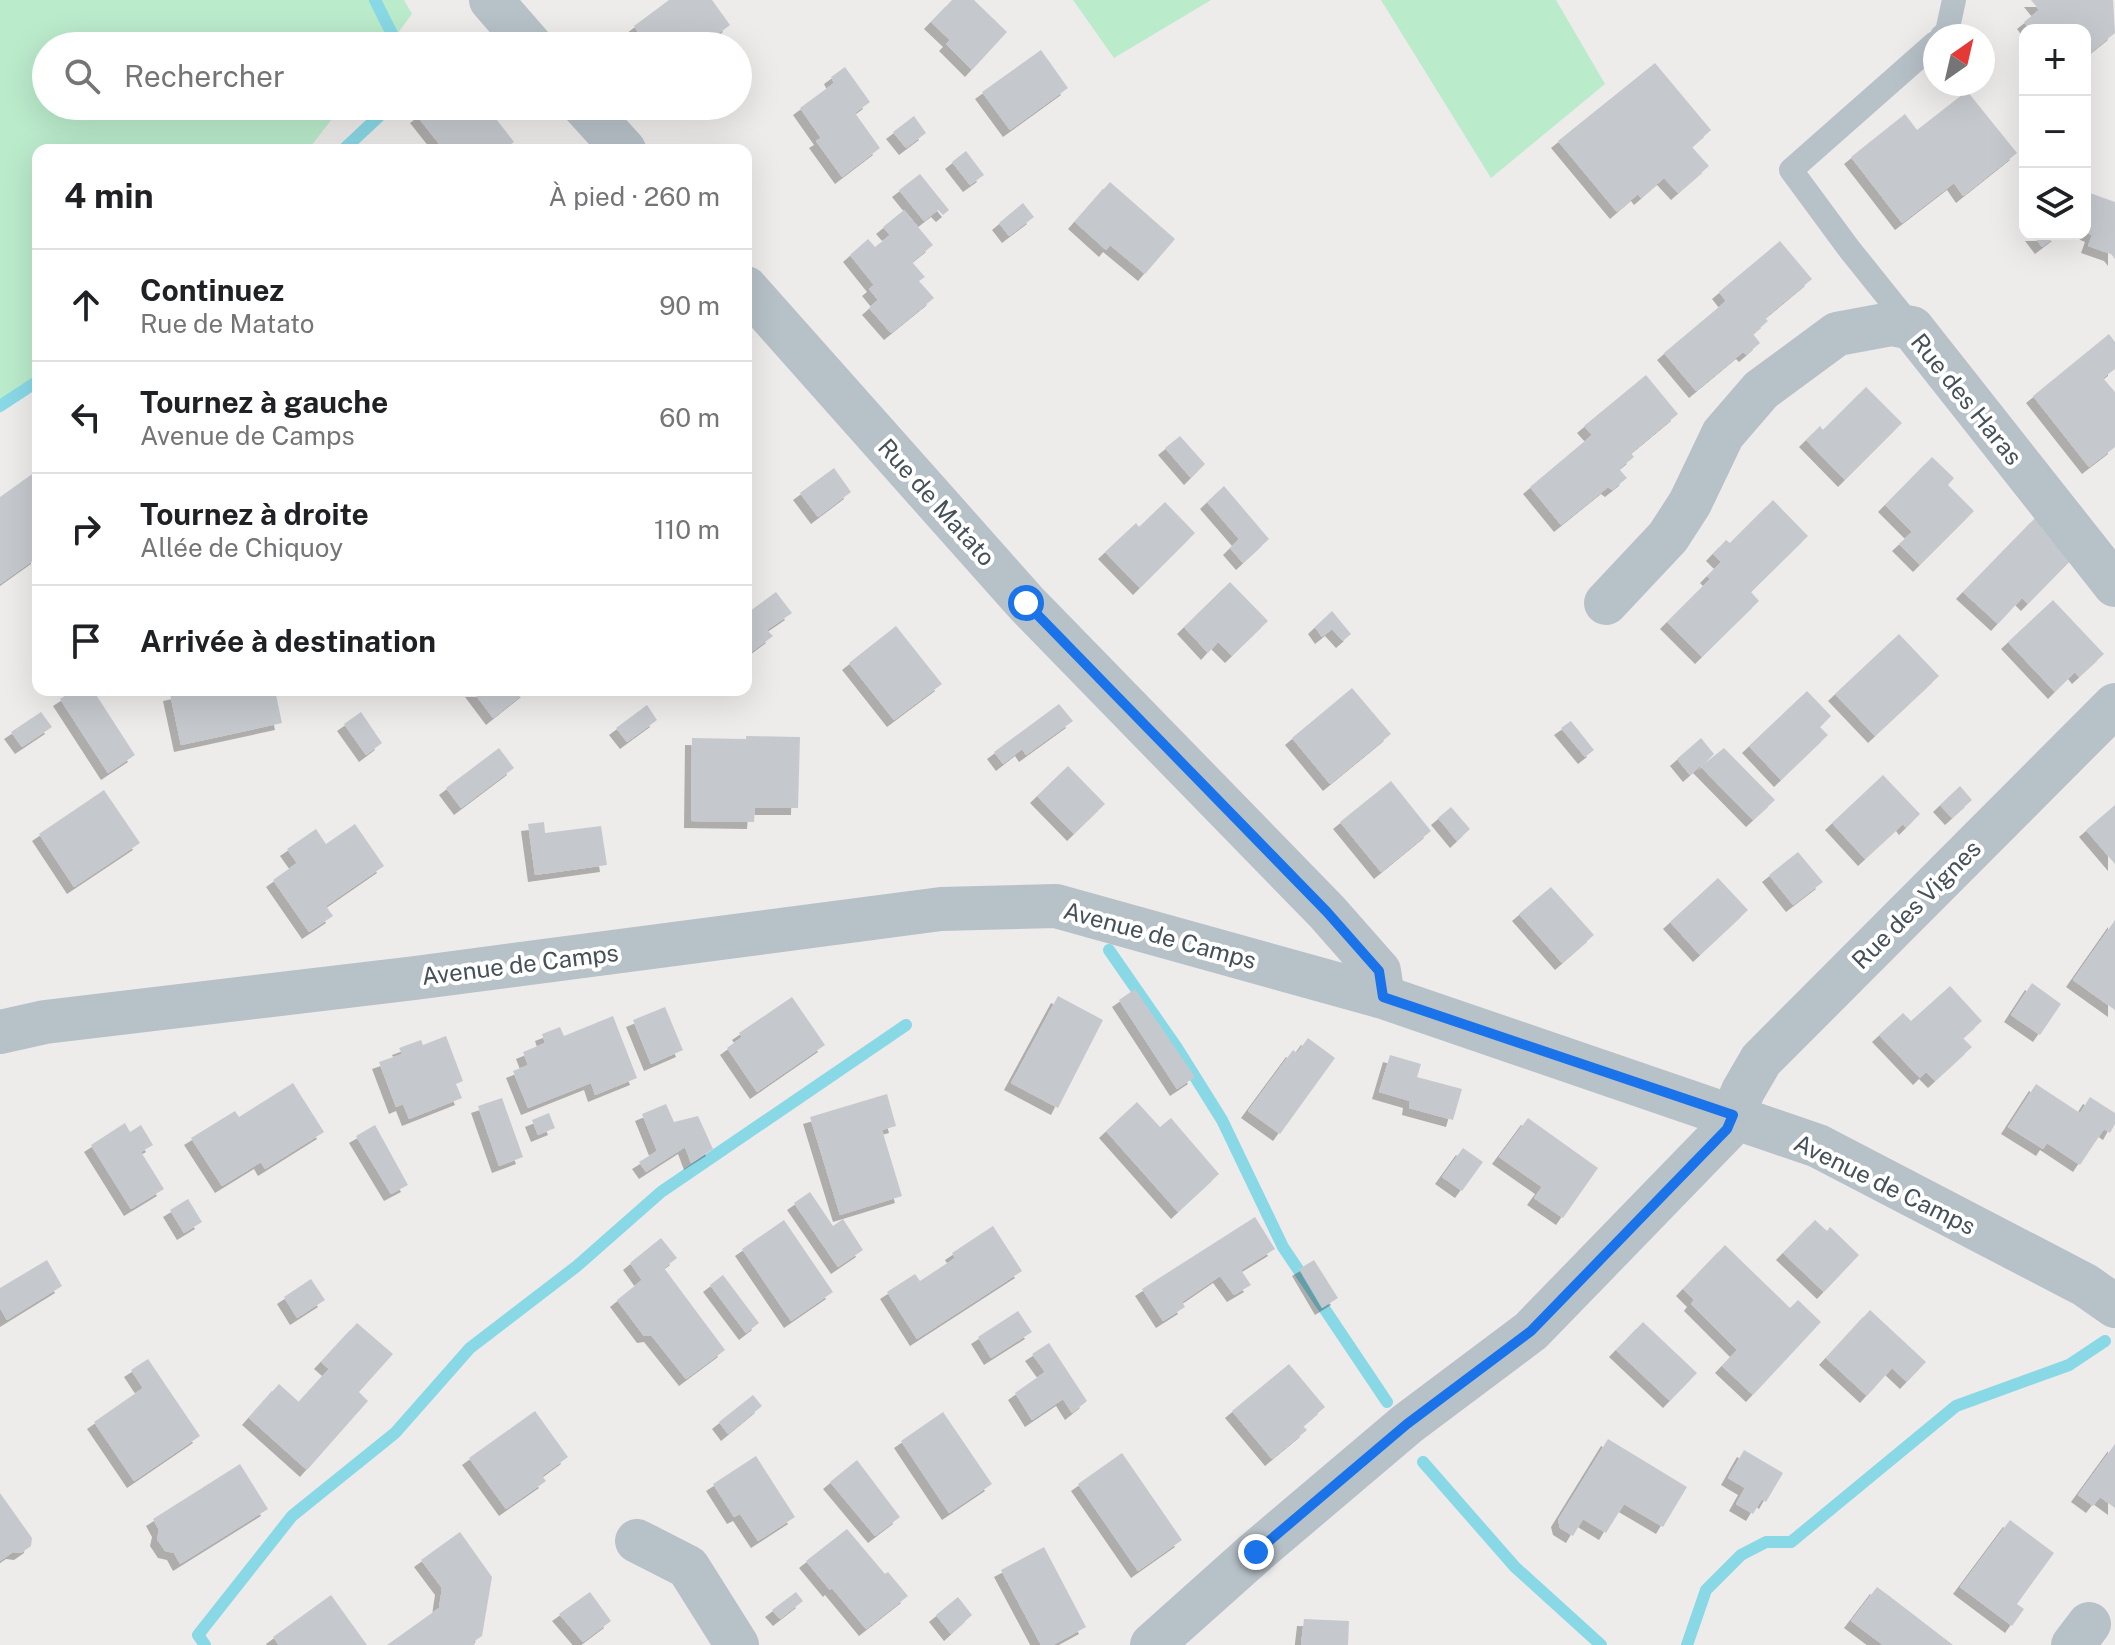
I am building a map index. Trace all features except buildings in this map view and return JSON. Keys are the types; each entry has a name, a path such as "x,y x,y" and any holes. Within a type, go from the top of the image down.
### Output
{"street":[{"path":"491,0 519,32"},
{"path":"597,120 619,144"},
{"name":"Rue de Matato","path":"752,295 1026,603 1327,912 1379,971 1383,997"},
{"name":"Rue des Haras","path":"1606,603 1668,537 1690,503 1723,434 1761,390 1837,334 1891,324 1912,328 2115,585"},
{"name":"Rue des Vignes","path":"1152,1645 1407,1424 1531,1331 1727,1129 1743,1091 1761,1060 2115,705"},
{"name":"Avenue de Camps","path":"0,1032 45,1022 415,978 941,909 1056,906 1383,997 1818,1146 2085,1285 2115,1306"},
{"path":"637,1541 688,1567 737,1645"}],"lane":[{"path":"1949,24 1954,0"},
{"path":"1912,328 1791,170 1923,54"}],"green space":[{"path":"0,0 404,0 412,14 398,32 32,32 32,120 331,120 313,144 32,144 32,389 0,413"},
{"path":"1073,0 1211,0 1114,58"},
{"path":"1381,0 1556,0 1605,84 1491,178"}],"waterway":[{"path":"375,0 391,32"},
{"path":"349,144 375,120"},
{"path":"0,406 32,385"},
{"path":"1109,950 1222,1120 1283,1247 1387,1402"},
{"path":"205,1645 198,1635 292,1516 395,1433 470,1348 577,1266 661,1192 906,1025"},
{"path":"1687,1645 1706,1590 1741,1555 1766,1542 1791,1542 1956,1406 2069,1365 2105,1341"},
{"path":"1423,1462 1515,1567 1601,1645"}],"route":[{"path":"1026,603 1327,912 1379,971 1383,997 1733,1115 1727,1129 1531,1331 1407,1424 1256,1552"}]}
